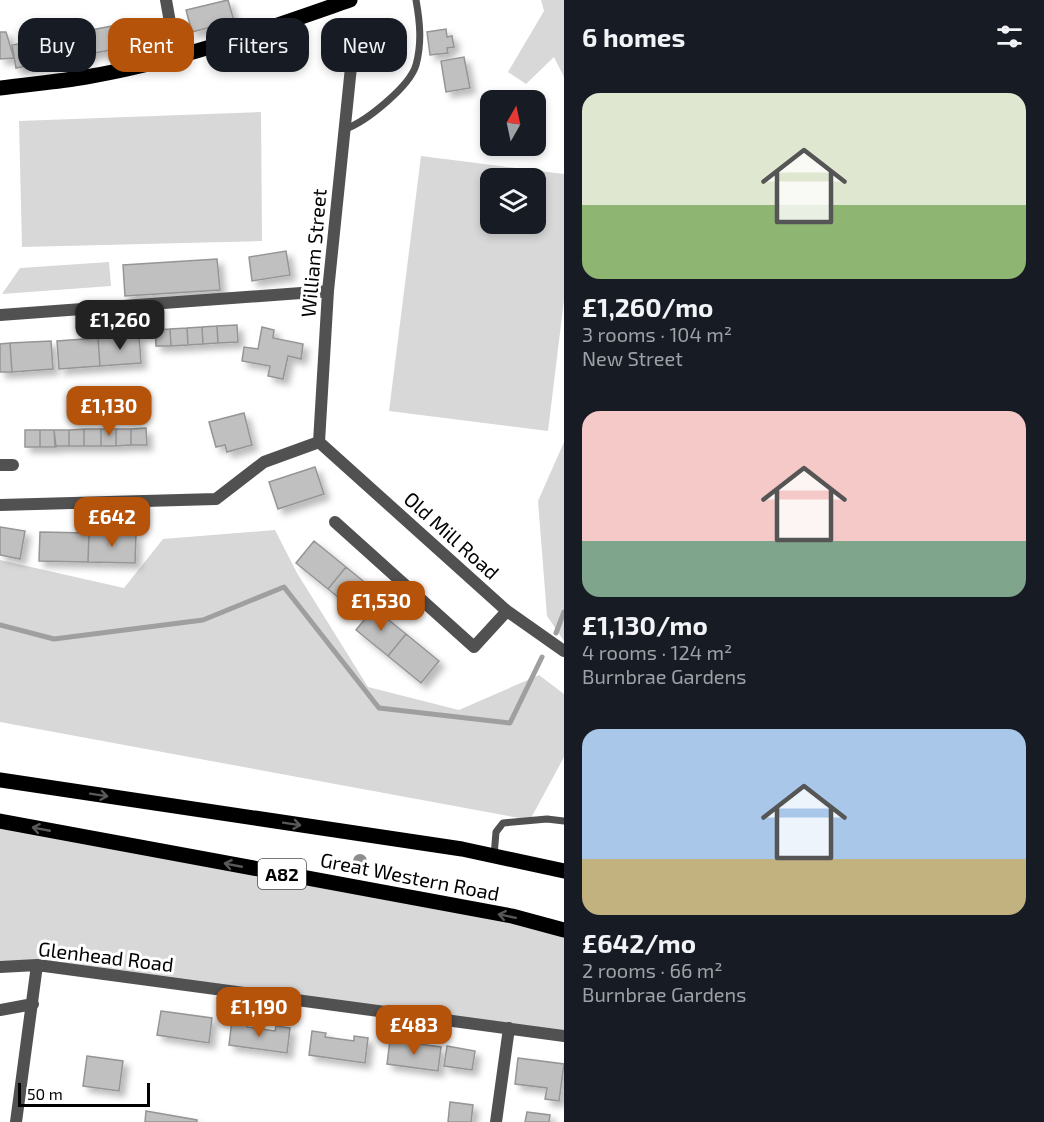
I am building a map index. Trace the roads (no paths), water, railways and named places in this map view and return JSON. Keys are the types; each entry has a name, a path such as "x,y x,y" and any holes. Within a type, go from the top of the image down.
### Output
{"main road":[{"path":"194,51 249,35 350,0"},
{"path":"0,88 108,71"},
{"name":"Great Western Road","path":"0,780 494,856 564,871"},
{"name":"Great Western Road","path":"0,822 500,914 564,930"}],"street":[{"path":"166,0 169,18"},
{"name":"William Street","path":"318,442 328,291 351,72"},
{"path":"0,315 328,291"},
{"path":"0,505 216,499 264,462 318,442"},
{"name":"Old Mill Road","path":"318,442 507,611 564,651"},
{"path":"0,465 13,465"},
{"path":"335,522 474,646 507,611"},
{"path":"16,1122 37,965"},
{"name":"Glenhead Road","path":"0,967 37,965 564,1036"},
{"path":"0,1010 33,1004"},
{"path":"496,1122 509,1028"}],"lane":[{"path":"345,129 380,109 415,68 420,43 416,0"},
{"path":"494,856 496,832 503,823 547,819 564,821"}],"waterway":[{"path":"0,625 54,639 203,620 284,587 379,708 510,723 542,657"},
{"path":"556,633 564,612"}]}
